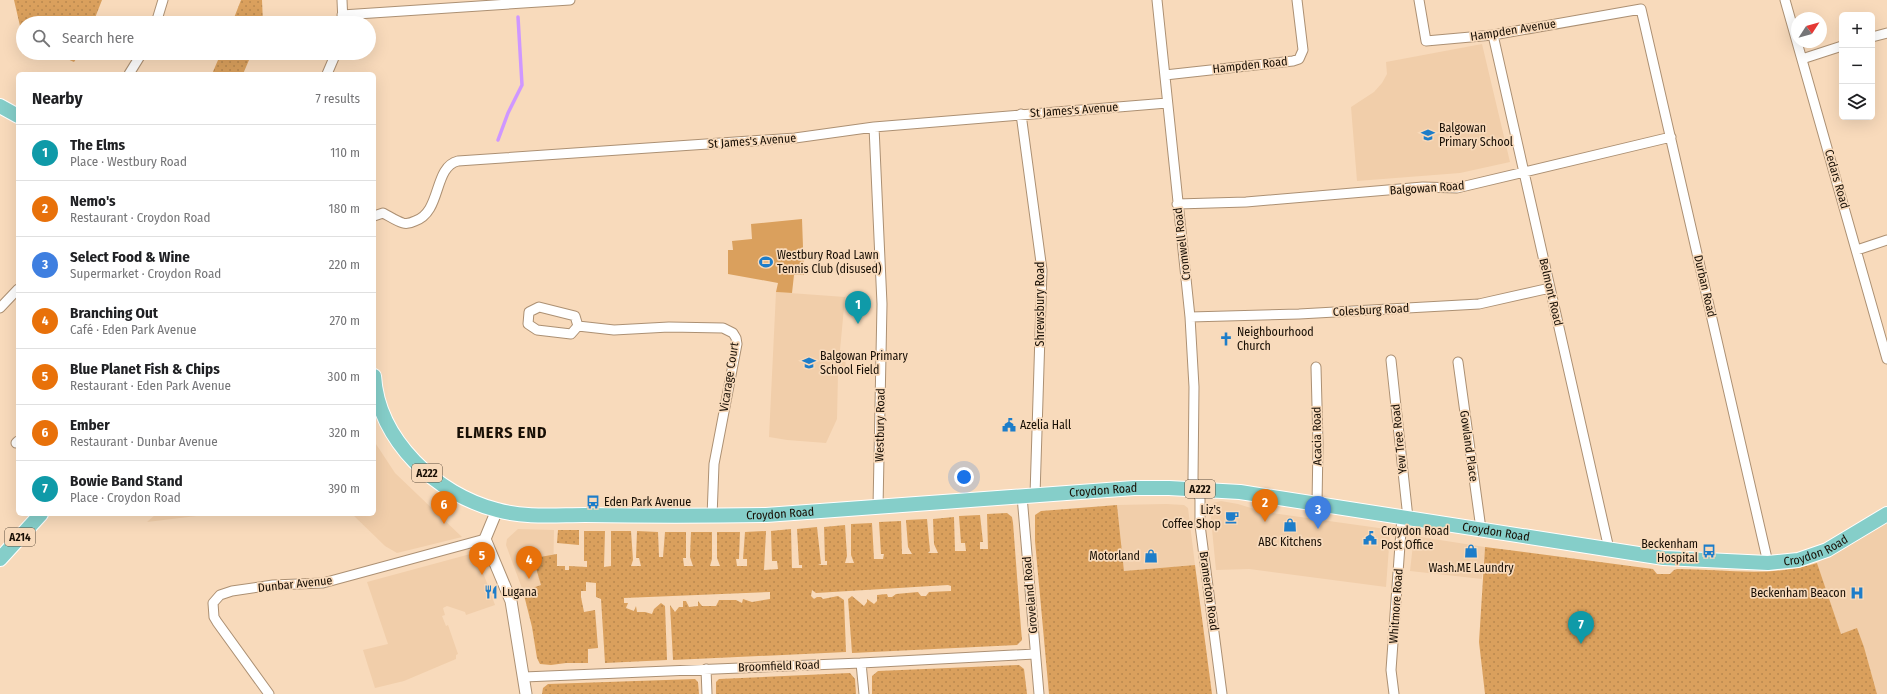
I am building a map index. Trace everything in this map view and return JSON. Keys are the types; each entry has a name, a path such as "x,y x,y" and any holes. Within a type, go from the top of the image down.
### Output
{"main road":[{"path":"0,106 16,115"},
{"name":"Croydon Road","path":"377,405 402,448 422,469 460,495 497,510 534,514 712,516 794,513 1029,495 1147,488 1196,488 1240,492 1664,558 1768,563 1798,560 1827,550 1887,514"},
{"name":"A214","path":"0,559 39,516"}],"street":[{"path":"158,16 163,0"},
{"path":"342,0 343,16"},
{"path":"376,16 570,0"},
{"name":"Cromwell Road","path":"1157,0 1177,204 1190,317 1194,387 1193,480 1196,488"},
{"name":"Hampden Road","path":"1165,75 1293,61 1299,59 1303,50 1297,0"},
{"name":"Hampden Avenue","path":"1419,0 1426,41 1493,35 1641,9"},
{"name":"Cedars Road","path":"1786,0 1887,359"},
{"name":"Durban Road","path":"1641,9 1768,563"},
{"path":"1875,36 1887,33"},
{"name":"Belmont Road","path":"1493,35 1609,550"},
{"path":"1802,59 1839,47"},
{"path":"130,72 138,60"},
{"path":"328,72 333,60"},
{"name":"St James's Avenue","path":"376,215 383,213 403,222 410,223 424,217 429,211 445,170 450,163 458,161 795,138 874,127 1167,103"},
{"name":"Shrewsbury Road","path":"1021,114 1042,270 1029,495"},
{"name":"Westbury Road","path":"874,127 882,304 878,507"},
{"name":"Balgowan Road","path":"1177,204 1246,202 1423,187 1457,188 1671,137"},
{"path":"1857,250 1887,240"},
{"name":"Colesburg Road","path":"1190,317 1300,314 1479,304 1550,288"},
{"path":"0,308 16,291"},
{"path":"539,307 575,316 578,326 571,334 537,330 528,324 529,312 539,307"},
{"name":"Vicarage Court","path":"578,326 614,330 669,327 723,328 733,333 737,344 714,464 712,516"},
{"name":"Yew Tree Road","path":"1391,360 1405,517"},
{"name":"Gowland Place","path":"1458,362 1481,529"},
{"name":"Acacia Road","path":"1316,367 1318,444 1316,504"},
{"name":"Bramerton Road","path":"1196,488 1200,499 1200,524 1222,694"},
{"name":"Groveland Road","path":"1029,495 1034,654 1039,694"},
{"path":"497,510 485,539 511,601 526,694"},
{"name":"Whitmore Road","path":"1394,694 1391,670 1405,517"},
{"name":"Dunbar Avenue","path":"269,694 214,617 213,603 220,595 232,591 273,585 323,583 485,539"},
{"name":"Broomfield Road","path":"524,677 862,663 1034,654"},
{"path":"862,663 864,694"},
{"path":"706,669 708,694"}],"shaded area":[{"path":"14,0 102,0 96,16 18,16"},
{"path":"241,0 262,0 263,16 235,16"},
{"name":"Balgowan Primary School","path":"1482,44 1510,162 1460,173 1357,181 1351,107 1374,92 1382,83 1387,74 1386,62"},
{"path":"218,60 249,60 244,72 213,72"},
{"name":"Westbury Road Lawn Tennis Club (disused)","path":"802,219 804,275 794,275 792,293 776,292 778,283 728,274 728,250 733,250 732,241 752,239 751,224"},
{"name":"Balgowan Primary School Field","path":"776,292 845,297 840,350 845,351 846,374 838,374 837,419 826,443 769,437"},
{"path":"376,444 395,473 462,537 397,553 385,546 354,516 376,516"},
{"path":"1221,501 1238,504 1264,512 1386,529 1390,534 1386,587 1249,569 1216,570 1210,509 1213,503"},
{"path":"1117,505 1184,505 1188,508 1195,565 1124,571"},
{"path":"1117,505 1124,571 1195,565 1212,694 1049,694 1035,541 1035,515 1041,511"},
{"path":"1007,513 1012,517 1013,523 1022,640 1017,645 852,653 848,599 852,596 864,606 867,599 874,604 877,601 877,595 887,594 888,597 892,597 896,594 918,592 921,596 926,596 929,592 951,591 951,586 816,593 812,590 811,596 814,599 817,597 821,597 823,599 838,596 844,600 846,652 673,660 670,605 675,612 679,607 683,607 683,601 686,601 689,607 698,606 698,601 702,606 716,606 719,600 736,600 742,603 743,599 752,602 770,599 770,592 624,598 624,603 628,603 626,608 634,611 636,606 637,612 652,614 654,609 661,603 665,606 667,660 605,663 601,599 596,597 596,583 586,582 586,591 581,591 581,597 584,612 595,610 598,648 588,649 588,663 551,665 540,664 537,658 532,627 523,591 541,585 532,555 536,554 540,557 557,554 557,566 565,566 565,570 569,570 569,566 587,567 587,561 584,561 584,531 605,531 604,567 611,566 611,531 631,531 633,560 631,566 641,566 639,558 636,558 637,531 658,532 659,557 663,557 665,532 686,532 686,558 683,558 684,566 693,566 690,557 691,532 712,532 712,559 710,566 720,566 717,558 717,532 740,532 739,559 736,559 737,566 747,566 747,559 743,559 745,532 766,531 764,570 778,569 777,561 772,561 771,531 791,529 792,568 802,568 802,565 799,565 797,529 817,527 821,564 818,565 827,565 827,561 825,561 824,527 845,525 847,556 845,563 854,563 851,555 851,524 872,523 874,559 883,559 884,554 881,554 879,522 901,521 902,554 912,554 908,547 906,520 927,519 930,551 928,553 938,553 934,544 933,519 954,517 955,551 966,551 965,543 961,543 959,516 980,515 983,542 980,542 980,549 988,549 987,514"},
{"path":"154,516 196,516 147,522"},
{"name":"Beckenham Beacon","path":"1887,521 1887,694 1877,694 1857,628 1841,635 1817,563"},
{"path":"518,529 554,530 553,581 523,591 506,545 507,539"},
{"path":"558,530 579,530 579,545 557,543"},
{"path":"1414,536 1485,547 1482,579 1410,571"},
{"path":"1485,547 1653,569 1657,574 1670,574 1677,569 1747,572 1783,570 1800,568 1817,563 1841,634 1857,628 1877,694 1485,694 1479,642"},
{"path":"474,553 481,567 495,605 466,615 465,612 447,606 443,608 445,615 442,616 446,626 448,625 458,654 456,655 456,659 404,681 375,688 363,650 388,644 367,582"},
{"path":"1019,665 1024,669 1027,694 872,694 872,676 878,671"},
{"path":"850,673 855,679 856,694 716,694 716,682 719,679"},
{"path":"695,679 698,682 699,694 542,694 543,688 548,684"}],"waterway":[{"path":"498,140 508,113 522,85 518,17"}],"place":[{"name":"Balgowan Primary School","path":"1428,135"},
{"name":"Westbury Road Lawn Tennis Club (disused)","path":"766,262"},
{"name":"The Elms","path":"858,324"},
{"name":"Neighbourhood Church","path":"1226,339"},
{"name":"Balgowan Primary School Field","path":"809,363"},
{"name":"Azelia Hall","path":"1009,425"},
{"name":"Eden Park Avenue","path":"593,502"},
{"name":"Liz's Coffee Shop","path":"1232,517"},
{"name":"Nemo's","path":"1265,522"},
{"name":"Ember","path":"444,524"},
{"name":"ABC Kitchens","path":"1290,525"},
{"name":"Select Food & Wine","path":"1318,529"},
{"name":"Croydon Road Post Office","path":"1370,538"},
{"name":"Wash.ME Laundry","path":"1471,551"},
{"name":"Beckenham Hospital","path":"1709,551"},
{"name":"Motorland","path":"1151,556"},
{"name":"Blue Planet Fish & Chips","path":"482,575"},
{"name":"Branching Out","path":"529,579"},
{"name":"Lugana","path":"491,592"},
{"name":"Beckenham Beacon","path":"1857,593"},
{"name":"Bowie Band Stand","path":"1581,644"}],"district":[{"name":"ELMERS END","path":"502,432"}]}
